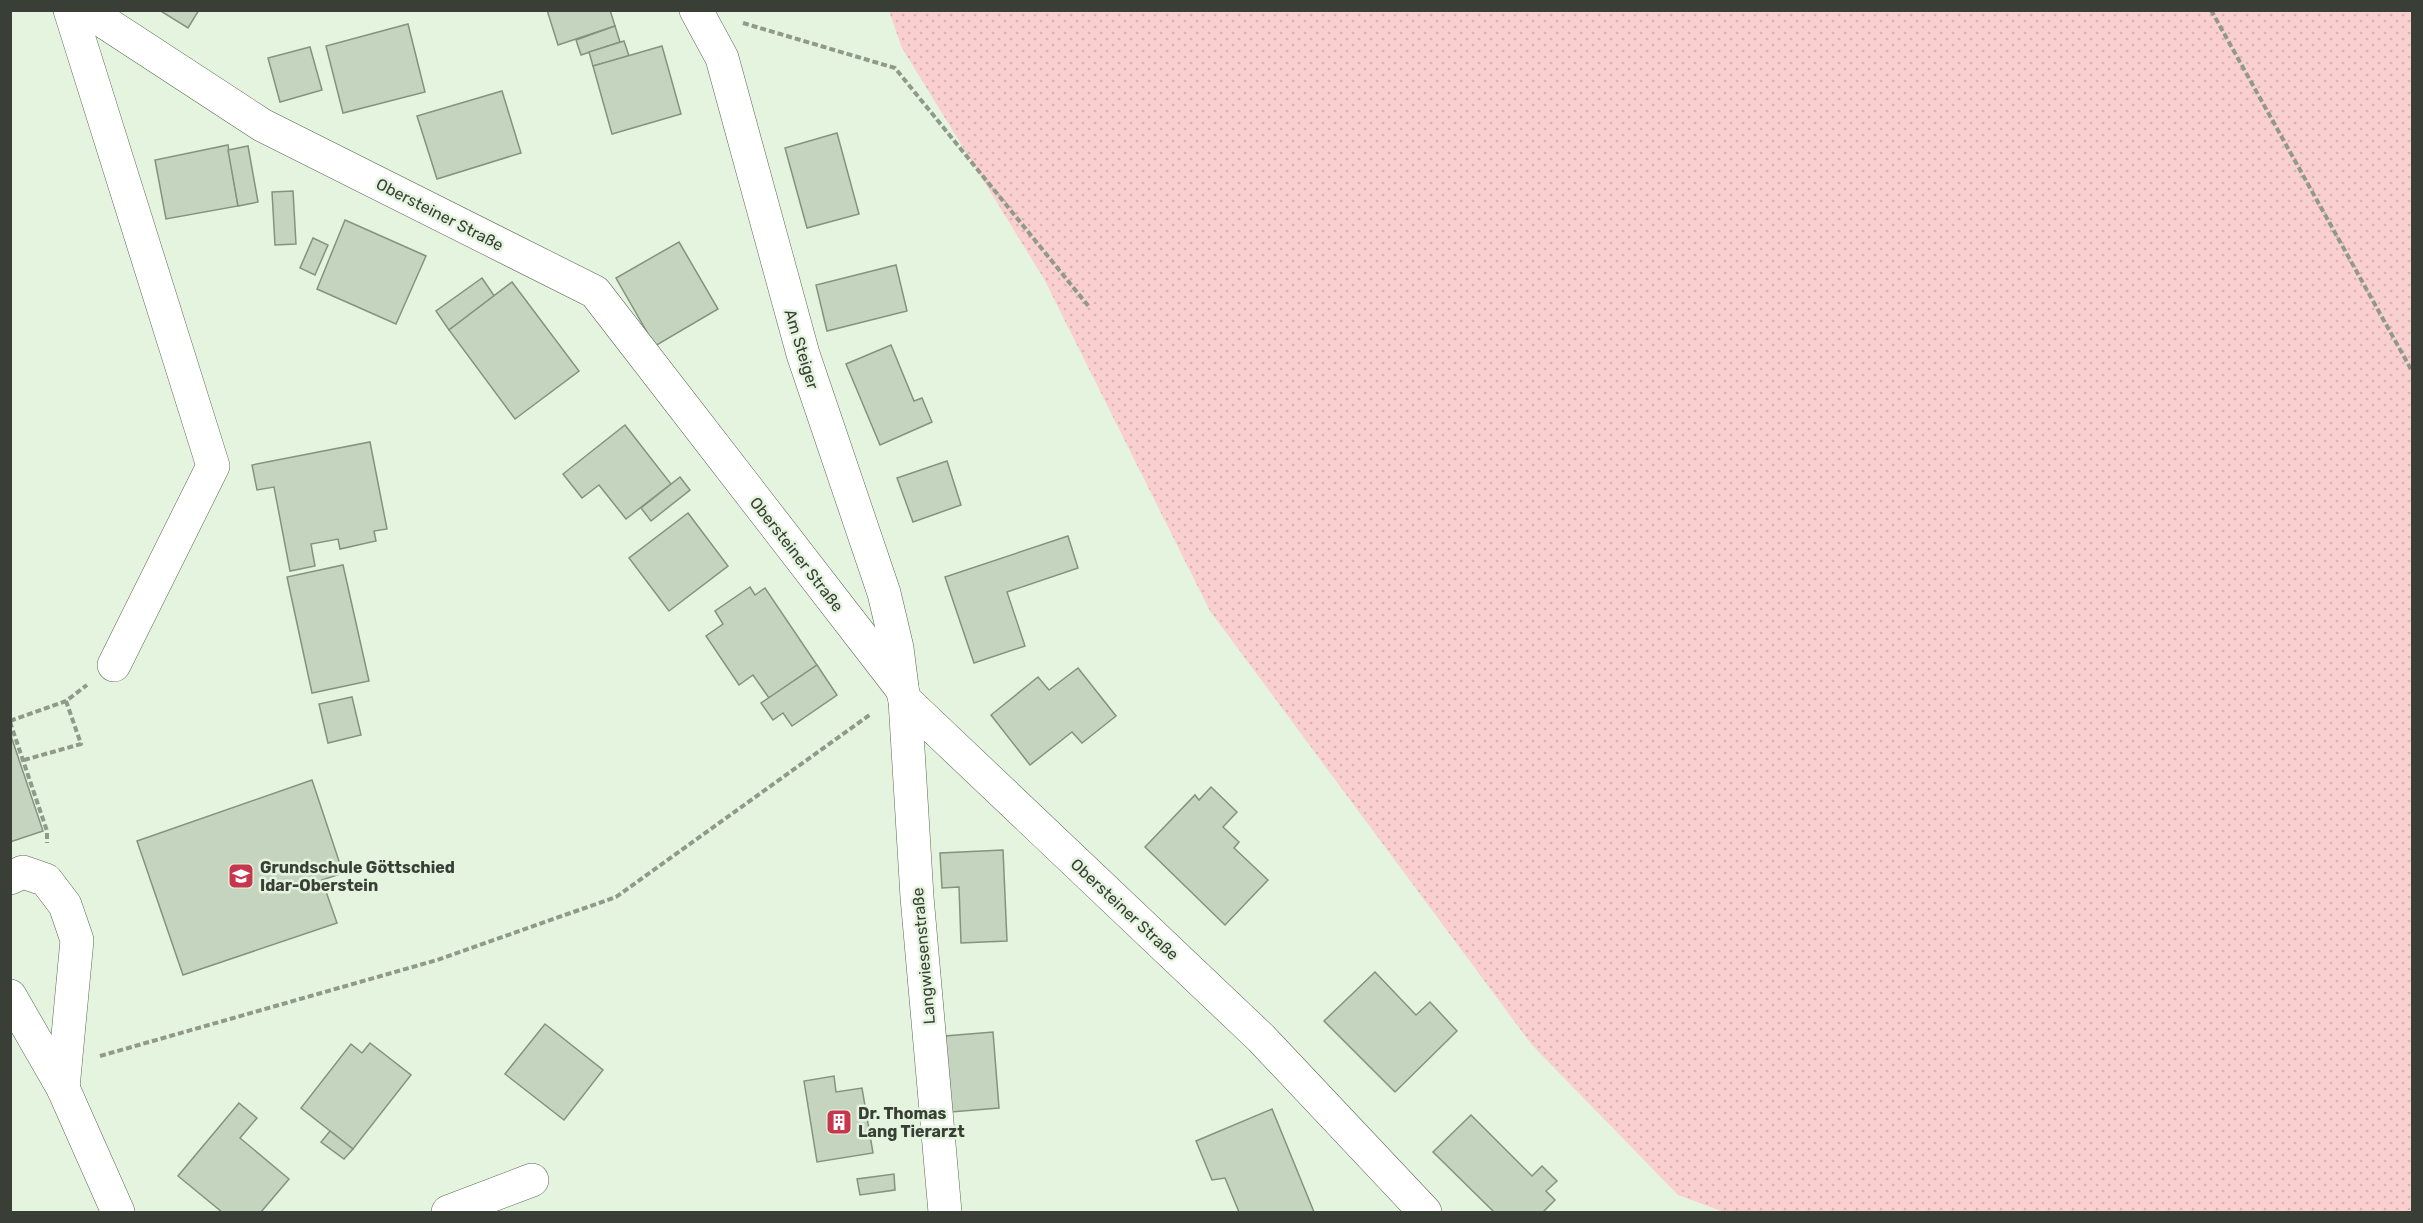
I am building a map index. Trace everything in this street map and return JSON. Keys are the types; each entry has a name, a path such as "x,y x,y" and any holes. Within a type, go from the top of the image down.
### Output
{"street":[{"path":"70,10 213,466 114,665"},
{"name":"Obersteiner Straße","path":"86,10 262,125 595,292 903,694 1261,1038 1425,1212"},
{"name":"Am Steiger","path":"696,10 722,58 802,354 884,593 897,648 903,694"},
{"name":"Langwiesenstraße","path":"903,694 917,897 945,1212"},
{"path":"10,878 23,872 46,880 65,904 77,940 64,1077"},
{"path":"10,996 64,1077 118,1212"},
{"path":"448,1212 532,1180"}],"path":[{"path":"2211,10 2412,371"},
{"path":"734,21 895,68 1090,308"},
{"path":"24,760 81,744 66,701 10,722 47,831 46,880"},
{"path":"64,1077 437,960 616,897 873,713"}],"shaded area":[{"path":"889,11 2412,11 2412,1212 1724,1212 1678,1195 1532,1045 1210,611 1044,279 902,48"}],"building":[{"path":"159,10 199,10 188,28"},
{"path":"547,10 610,10 615,26 558,45"},
{"path":"408,24 425,92 343,113 326,46"},
{"path":"615,26 620,42 581,55 576,40"},
{"path":"624,41 629,56 593,66 589,52"},
{"path":"662,46 681,114 612,134 593,66"},
{"path":"310,47 322,90 280,102 268,58"},
{"path":"502,91 521,153 437,179 417,116"},
{"path":"837,133 859,214 807,228 785,148"},
{"path":"228,145 238,206 166,219 155,160"},
{"path":"248,146 258,202 238,206 228,150"},
{"path":"293,191 296,244 275,245 272,192"},
{"path":"345,220 426,256 396,324 317,289"},
{"path":"313,238 328,245 315,275 300,268"},
{"path":"679,242 718,309 655,346 616,278"},
{"path":"896,265 907,311 827,331 816,285"},
{"path":"482,278 495,297 449,330 436,311"},
{"path":"512,282 579,371 515,419 449,330"},
{"path":"891,345 914,401 922,398 932,422 880,445 846,364"},
{"path":"625,425 671,484 626,519 599,485 582,498 563,474"},
{"path":"370,442 387,529 374,531 376,541 340,549 338,539 311,544 315,566 290,571 274,487 257,490 252,465"},
{"path":"947,461 961,505 913,522 897,478"},
{"path":"680,477 690,490 651,521 641,508"},
{"path":"688,513 728,566 669,611 629,558"},
{"path":"1068,536 1078,568 1007,592 1025,646 974,663 945,577"},
{"path":"343,565 369,681 312,693 287,577"},
{"path":"750,587 755,595 765,588 817,665 769,698 753,675 739,685 706,636 723,624 715,611"},
{"path":"817,665 837,695 792,726 783,713 773,720 761,703"},
{"path":"1078,668 1116,716 1082,743 1072,732 1030,765 991,715 1038,677 1049,690"},
{"path":"352,697 361,735 328,743 319,704"},
{"path":"10,733 43,831 10,842"},
{"name":"Grundschule Göttschied Idar-Oberstein","path":"312,780 343,873 322,880 337,923 183,975 137,841"},
{"path":"1211,787 1237,812 1223,827 1239,842 1234,848 1268,880 1225,925 1145,847 1195,795 1199,800"},
{"path":"1003,850 1007,941 961,943 959,887 942,888 940,853"},
{"path":"1375,972 1416,1015 1430,1002 1457,1031 1395,1092 1324,1021"},
{"path":"545,1024 603,1070 564,1120 505,1074"},
{"path":"993,1032 999,1108 951,1112 945,1036"},
{"path":"370,1043 411,1075 353,1149 301,1108 351,1044 362,1053"},
{"name":"Dr. Thomas Lang Tierarzt","path":"834,1076 836,1092 862,1088 873,1153 817,1162 804,1081"},
{"path":"239,1103 257,1118 240,1138 289,1179 261,1212 222,1212 178,1176"},
{"path":"1272,1109 1314,1212 1239,1212 1225,1178 1212,1180 1196,1141"},
{"path":"1471,1115 1532,1176 1542,1166 1557,1181 1546,1191 1555,1200 1543,1212 1494,1212 1433,1152"},
{"path":"330,1131 353,1149 344,1159 321,1142"},
{"path":"894,1174 895,1190 860,1195 857,1179"}],"place":[{"name":"Grundschule Göttschied Idar-Oberstein","path":"241,876"},
{"name":"Dr. Thomas Lang Tierarzt","path":"839,1122"}]}
